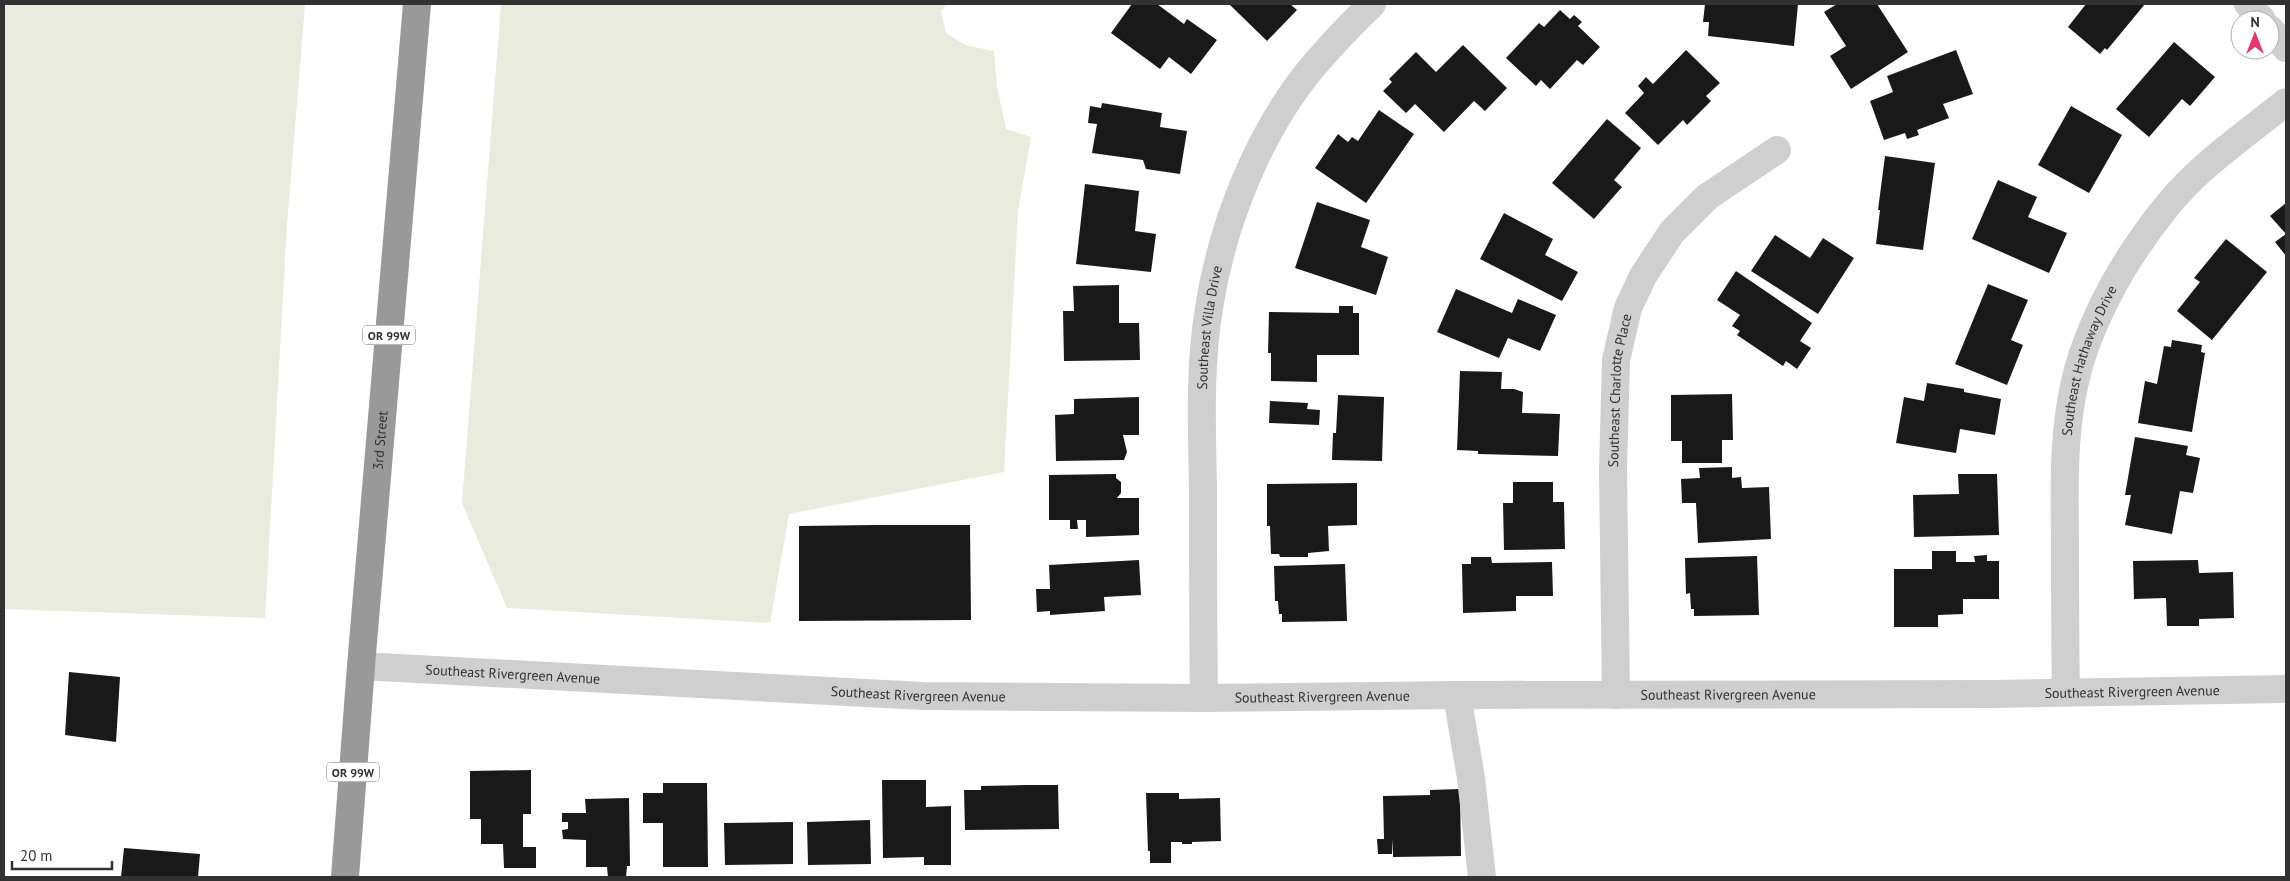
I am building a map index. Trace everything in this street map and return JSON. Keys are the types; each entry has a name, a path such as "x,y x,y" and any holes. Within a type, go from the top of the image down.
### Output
{"highway":[{"name":"3rd Street","path":"345,877 417,4"}],"street":[{"name":"Southeast Villa Drive","path":"1204,698 1202,386 1209,309 1219,258 1238,198 1259,152 1285,107 1314,65 1372,4"},
{"name":"Southeast Hathaway Drive","path":"2066,692 2064,448 2072,398 2083,354 2104,304 2136,250 2167,206 2204,167 2286,102"},
{"name":"Southeast Charlotte Place","path":"1616,695 1613,470 1616,360 1628,308 1643,276 1672,232 1707,197 1777,150"},
{"name":"Southeast Rivergreen Avenue","path":"361,666 923,696 1204,698 1457,695 1993,694 2286,689"},
{"path":"1457,695 1471,778 1482,877"}],"shaded area":[{"path":"4,4 305,4 287,225 265,618 4,609"},
{"path":"501,4 947,4 941,11 946,33 965,45 994,51 997,86 1006,129 1031,137 1018,211 1004,472 789,514 770,623 507,608 462,503"}],"building":[{"path":"1132,4 1157,4 1184,24 1187,19 1217,40 1191,74 1169,57 1160,69 1111,33"},
{"path":"1229,4 1290,4 1297,10 1267,41"},
{"path":"1705,4 1798,4 1794,46 1708,36 1709,22 1703,22"},
{"path":"1837,4 1877,4 1908,52 1851,89 1830,56 1846,46 1824,12"},
{"path":"2086,4 2145,4 2107,50 2105,48 2100,54 2068,27"},
{"path":"1560,10 1570,19 1574,15 1582,22 1578,26 1600,47 1583,65 1577,60 1550,89 1541,80 1536,86 1506,58 1539,23 1544,27"},
{"path":"2174,42 2215,77 2190,106 2182,99 2149,137 2116,109"},
{"path":"1463,45 1507,88 1485,111 1474,101 1444,132 1415,104 1406,113 1383,91 1392,82 1389,79 1416,52 1436,72"},
{"path":"1686,50 1720,83 1706,96 1711,101 1687,125 1683,120 1658,145 1625,113 1644,93 1638,86 1646,77 1653,84"},
{"path":"1956,50 1973,94 1943,104 1949,118 1917,130 1919,135 1907,139 1905,133 1884,140 1870,101 1893,92 1887,76"},
{"path":"1102,103 1162,113 1160,127 1187,131 1180,174 1146,169 1143,160 1092,153 1097,124 1088,123 1090,106 1101,108"},
{"path":"2071,106 2122,135 2089,193 2038,165"},
{"path":"1379,110 1414,134 1366,203 1315,168 1338,134 1348,142 1352,137 1358,141"},
{"path":"1607,119 1641,148 1614,180 1622,187 1594,219 1552,183"},
{"path":"1885,156 1935,163 1923,250 1876,244"},
{"path":"1998,180 2037,197 2028,217 2067,233 2049,273 1972,239"},
{"path":"1085,184 1139,191 1135,231 1156,234 1151,272 1076,264"},
{"path":"1317,202 1370,220 1361,247 1388,257 1376,295 1295,268"},
{"path":"2286,203 2286,234 2270,216"},
{"path":"1504,213 1553,239 1545,255 1578,272 1562,301 1480,259"},
{"path":"2286,234 2286,256 2275,242"},
{"path":"1775,235 1810,258 1823,238 1854,258 1818,314 1751,271"},
{"path":"2226,239 2267,272 2212,340 2177,311 2200,282 2194,278"},
{"path":"1736,271 1812,323 1800,341 1811,348 1797,369 1786,361 1783,366 1737,335 1740,331 1732,326 1740,315 1717,300"},
{"path":"1988,284 2028,300 2011,340 2023,345 2007,385 1955,364"},
{"path":"1119,285 1119,323 1139,323 1140,360 1064,361 1063,311 1074,311 1073,286"},
{"path":"1456,289 1512,313 1518,299 1556,315 1540,351 1508,338 1499,358 1437,332"},
{"path":"1339,306 1353,306 1353,313 1359,313 1359,355 1317,355 1317,382 1271,381 1271,353 1268,353 1269,312 1339,313"},
{"path":"2172,340 2202,345 2201,352 2205,353 2192,432 2138,423 2145,381 2157,384 2164,346 2171,347"},
{"path":"1460,371 1502,372 1501,389 1514,389 1523,392 1522,413 1560,414 1558,456 1478,454 1478,451 1457,450"},
{"path":"1927,383 1964,389 1964,392 2001,399 1995,435 1960,429 1956,453 1896,443 1904,397 1924,401"},
{"path":"1732,394 1733,440 1722,440 1722,463 1682,463 1682,441 1671,441 1671,395"},
{"path":"1338,395 1384,397 1382,461 1332,460 1333,433 1336,433"},
{"path":"1139,397 1139,435 1123,435 1127,452 1124,460 1056,461 1055,415 1074,414 1074,399"},
{"path":"1270,401 1308,403 1307,409 1320,410 1319,425 1269,423"},
{"path":"2135,437 2188,446 2186,455 2200,458 2193,493 2180,491 2172,534 2125,525 2131,495 2125,495"},
{"path":"1732,467 1732,478 1741,477 1742,488 1769,487 1771,539 1698,543 1696,503 1682,503 1681,479 1700,478 1699,468"},
{"path":"1116,474 1116,478 1121,482 1121,493 1117,498 1139,498 1139,535 1086,537 1086,520 1077,520 1078,529 1070,529 1070,520 1049,520 1049,475"},
{"path":"1958,474 1997,474 1999,535 1914,537 1913,495 1959,494"},
{"path":"1513,482 1553,482 1553,502 1564,502 1565,549 1504,550 1503,503 1513,503"},
{"path":"1357,483 1357,525 1328,526 1329,551 1308,553 1308,557 1280,557 1279,554 1271,554 1270,526 1267,526 1267,484"},
{"path":"970,525 971,620 799,621 799,526"},
{"path":"1932,551 1956,551 1956,562 1975,562 1974,556 1987,555 1987,561 1999,561 1999,599 1963,599 1963,614 1938,615 1938,627 1894,627 1894,569 1932,569"},
{"path":"1757,556 1759,615 1694,616 1694,609 1691,609 1690,593 1686,594 1685,558"},
{"path":"1471,557 1491,557 1492,563 1552,562 1553,596 1516,596 1516,611 1463,613 1462,564 1471,564"},
{"path":"1139,560 1141,595 1104,597 1105,611 1050,615 1050,611 1037,612 1036,589 1050,589 1049,565"},
{"path":"2198,560 2199,573 2233,572 2234,618 2199,619 2199,626 2167,626 2166,598 2134,599 2133,561"},
{"path":"1345,564 1347,621 1282,622 1278,601 1275,601 1274,566"},
{"path":"69,672 120,677 116,742 65,735"},
{"path":"531,770 531,814 523,814 523,847 536,847 536,868 504,868 503,844 481,844 481,819 470,819 470,771"},
{"path":"882,780 926,780 926,807 951,806 951,865 924,865 924,857 883,858"},
{"path":"663,783 707,783 708,867 663,867 663,823 643,823 643,793 663,793"},
{"path":"1058,785 1059,829 965,830 964,790 981,790 981,786"},
{"path":"1460,789 1461,856 1393,857 1393,839 1392,854 1378,854 1377,839 1384,839 1383,796 1430,795 1430,790"},
{"path":"1146,793 1179,793 1179,799 1220,798 1221,841 1192,842 1192,844 1171,842 1171,863 1150,863"},
{"path":"629,798 630,866 627,866 626,877 608,877 607,867 586,867 586,840 563,839 562,830 568,829 568,822 562,822 562,813 586,813 585,799"},
{"path":"870,820 871,864 808,865 807,822"},
{"path":"793,822 793,864 725,865 724,823"},
{"path":"124,848 200,854 198,877 121,877"}]}
